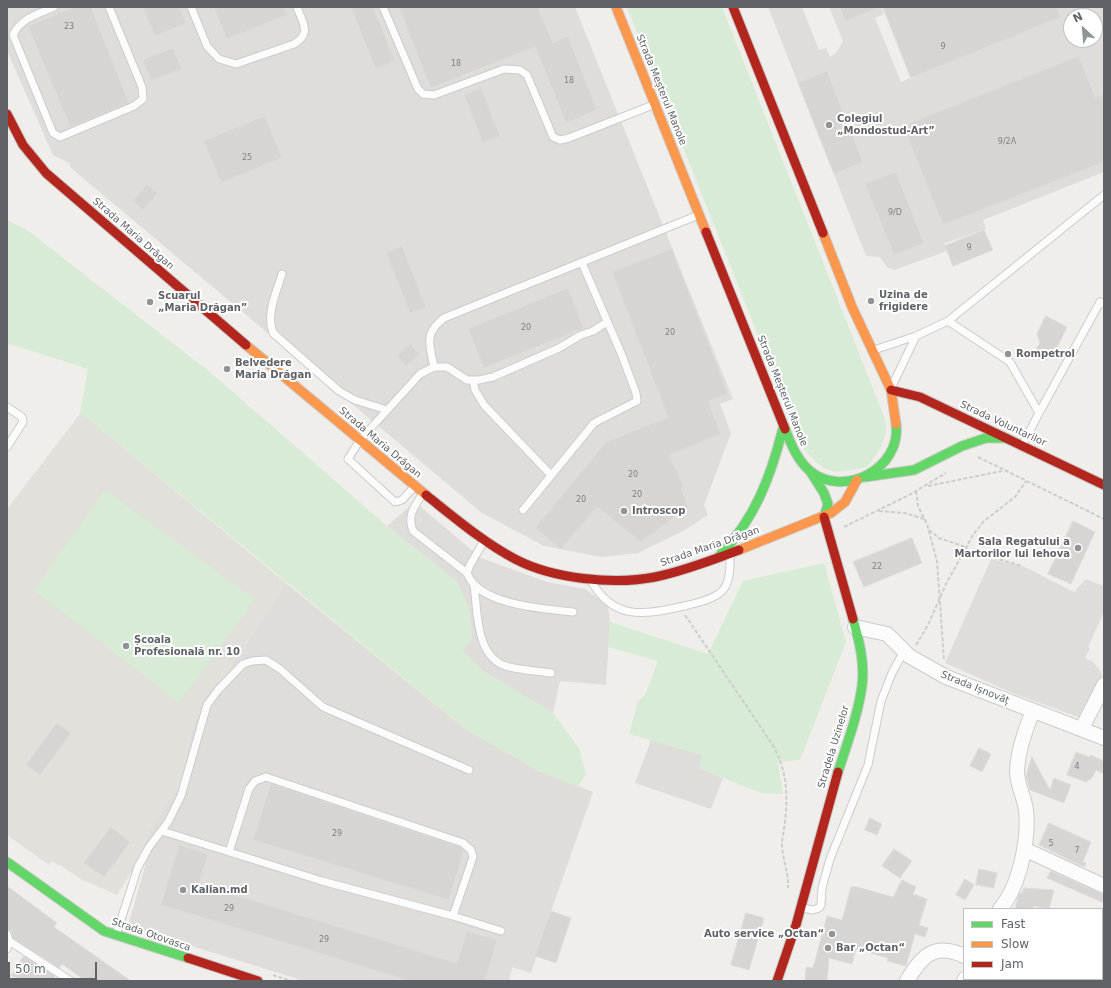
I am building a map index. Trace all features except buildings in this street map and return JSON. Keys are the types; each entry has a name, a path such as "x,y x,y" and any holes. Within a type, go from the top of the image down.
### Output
{"main road":[{"name":"Strada Meșterul Manole","path":"616,7 783,428 793,450 810,471 825,479 840,483 914,470 962,446 986,438 1006,438"},
{"path":"733,7 852,307 891,390 897,434 889,456 878,468 861,479"},
{"name":"Strada Maria Drăgan","path":"8,119 29,156 46,173 217,321 423,493 484,541 516,560 553,573 590,579 625,581 655,577 716,559 824,517 838,510 846,502 861,479"},
{"name":"Strada Voluntarilor","path":"891,390 920,397 1104,485"},
{"path":"716,559 733,543 752,513 773,465 783,428"},
{"path":"810,471 824,493 828,504 824,517"},
{"name":"Stradela Uzinelor","path":"777,981 858,706 863,671 860,645 824,517"},
{"name":"Strada Otovasca","path":"7,862 95,926 116,935 258,981"}],"street":[{"name":"Strada Ișnovăț","path":"855,626 887,634 906,654 946,678 1082,728 1104,738"},
{"path":"1082,728 1104,685"},
{"path":"1001,908 1007,901 1019,871 1024,849 1026,811 1020,791 1017,771 1023,740 1033,711"},
{"path":"1024,849 1104,886"},
{"path":"907,981 919,962 928,954 939,950 949,950 963,956"}],"lane":[{"path":"54,7 26,18 17,27 13,35 53,133 60,137 134,106 142,99 142,87 109,7"},
{"path":"191,7 207,46 219,59 236,64 294,44 301,39 305,34 306,29 297,7"},
{"path":"383,7 418,89 423,94 434,94 504,69 520,70 527,75 553,137 560,140 569,138 655,104"},
{"path":"872,351 916,336 948,321 1104,195"},
{"path":"434,367 428,337 434,325 444,318 699,215"},
{"path":"523,510 594,423 637,401 636,393 582,263"},
{"path":"282,274 270,323 273,333 339,391 355,400 387,410"},
{"path":"1023,446 1039,413 1100,302 1104,304"},
{"path":"948,321 1010,362 1039,413"},
{"path":"415,486 402,500 395,502 349,462 348,456 360,440 420,374 434,367 447,367 467,380 493,377 553,351 581,335 594,331 607,322"},
{"path":"891,390 916,336"},
{"path":"473,380 475,390 484,404 551,475"},
{"path":"7,407 22,417 23,422 7,447"},
{"path":"423,493 410,513 410,523 413,531 468,573"},
{"path":"484,541 470,565 468,573 470,580 474,585 482,591 511,603 536,608 573,612"},
{"path":"590,579 598,594 610,605 623,610 638,613 661,611 713,597 722,592 728,583 730,553"},
{"path":"474,585 481,641 487,652 497,662 507,667 551,673"},
{"path":"800,907 813,910 819,908 821,905 822,888 830,859 868,765 882,701 892,673 906,654"},
{"path":"116,935 138,867 149,847 162,831 181,796 207,705 218,690 243,664 252,661 266,660 280,668 323,707 469,770"},
{"path":"229,852 249,789 255,781 266,777 463,843 471,850 473,857 453,916"},
{"path":"162,831 322,881 453,916 501,931"},
{"path":"7,949 8,937"},
{"path":"8,937 71,981"}],"path":[{"path":"974,456 1104,519"},
{"path":"925,487 1003,470"},
{"path":"838,529 925,487 948,472"},
{"path":"906,654 928,625 939,599 965,548 984,521 1015,497 1026,481"},
{"path":"916,491 918,506 929,530 937,561 946,678"},
{"path":"878,510 905,513 925,520"},
{"path":"929,530 939,538 965,548 970,553 1022,566"},
{"path":"961,558 970,553"},
{"path":"679,607 774,747 782,764 786,785 787,802 782,846 789,878"}],"shaded area":[{"path":"7,7 575,7 733,399 720,404 731,433 704,505 708,515 683,531 638,553 601,557 544,546 482,513 71,168 69,163 53,155 7,51"},
{"path":"768,7 802,7 819,50 826,48 830,57 836,53 843,41 829,7 881,7 884,14 875,18 901,82 925,72 958,7 1104,7 1104,172 983,220 986,229 945,243 947,251 894,270 887,267 880,257 866,256"},
{"name":"Școala Profesională nr. 10","path":"80,414 90,420 286,583 194,722 184,766 188,768 182,781 158,815 149,831 137,863 117,895 81,879 52,861 49,865 7,835 7,509"},
{"path":"415,502 481,558 547,582 585,589 608,606 610,622 606,685 560,681 553,713 483,671 462,650 472,639 469,609 456,581 387,526"},
{"path":"991,559 1025,567 1074,592 1086,579 1104,586 1104,612 1088,647 1090,648 1085,658 1093,662 1101,672 1102,676 1078,717 1015,694 945,663"},
{"path":"286,583 464,728 541,772 593,792 531,973 512,967 509,981 304,981 128,926 146,863 138,860 149,831 158,815 182,781 185,760 194,722"},
{"path":"651,740 703,755 699,768 723,778 711,809 635,783"}],"green space":[{"path":"627,7 722,7 885,419 886,433 884,439 879,450 867,467 845,471 831,471 818,464 803,448"},
{"path":"7,220 27,230 211,373 387,526 456,581 469,609 472,639 462,650 483,671 553,713 579,748 586,774 578,787 541,772 464,728 90,420 80,414 88,369 7,343"},
{"path":"105,490 255,599 179,703 34,590"},
{"path":"824,563 846,642 800,760 778,762 783,794 761,793 699,768 702,755 629,734 638,701 645,695 658,661 608,647 610,622 708,654 743,581"}],"traffic: fast":[{"path":"785,429 795,452 805,467 824,479 839,482 854,480 868,474 880,466 890,454 895,440 896,424"},
{"path":"720,555 743,527 760,496 773,463 783,428"},
{"path":"865,477 914,470 962,446 986,438 1006,438"},
{"path":"810,471 824,493 828,504 824,517"},
{"path":"838,772 855,719 863,677 862,660 853,619"},
{"path":"7,862 104,931 188,958"}],"traffic: slow":[{"path":"616,7 706,232"},
{"path":"823,233 852,307 891,390 896,424"},
{"path":"246,345 426,495"},
{"path":"739,550 831,513 845,502 857,480"}],"traffic: jam":[{"path":"733,7 823,233"},
{"path":"7,114 23,145 46,173 246,345"},
{"path":"706,232 785,429"},
{"path":"891,390 920,397 1104,485"},
{"path":"426,495 469,529 515,559 530,566 565,576 603,580 655,577 666,575 739,550"},
{"path":"824,517 853,619"},
{"path":"777,981 796,925 838,772"},
{"path":"188,958 258,981"}],"place":[{"name":"Colegiul „Mondostud-Art”","path":"829,125"},
{"name":"Uzina de frigidere","path":"871,301"},
{"name":"Scuarul „Maria Drăgan”","path":"150,302"},
{"name":"Rompetrol","path":"1008,354"},
{"name":"Belvedere Maria Drăgan","path":"227,369"},
{"name":"Introscop","path":"624,511"},
{"name":"Sala Regatului a Martorilor lui Iehova","path":"1078,548"},
{"name":"Școala Profesională nr. 10","path":"126,646"},
{"name":"Kalian.md","path":"183,890"},
{"name":"Auto service „Octan“","path":"832,934"},
{"name":"Bar „Octan“","path":"828,948"}]}
